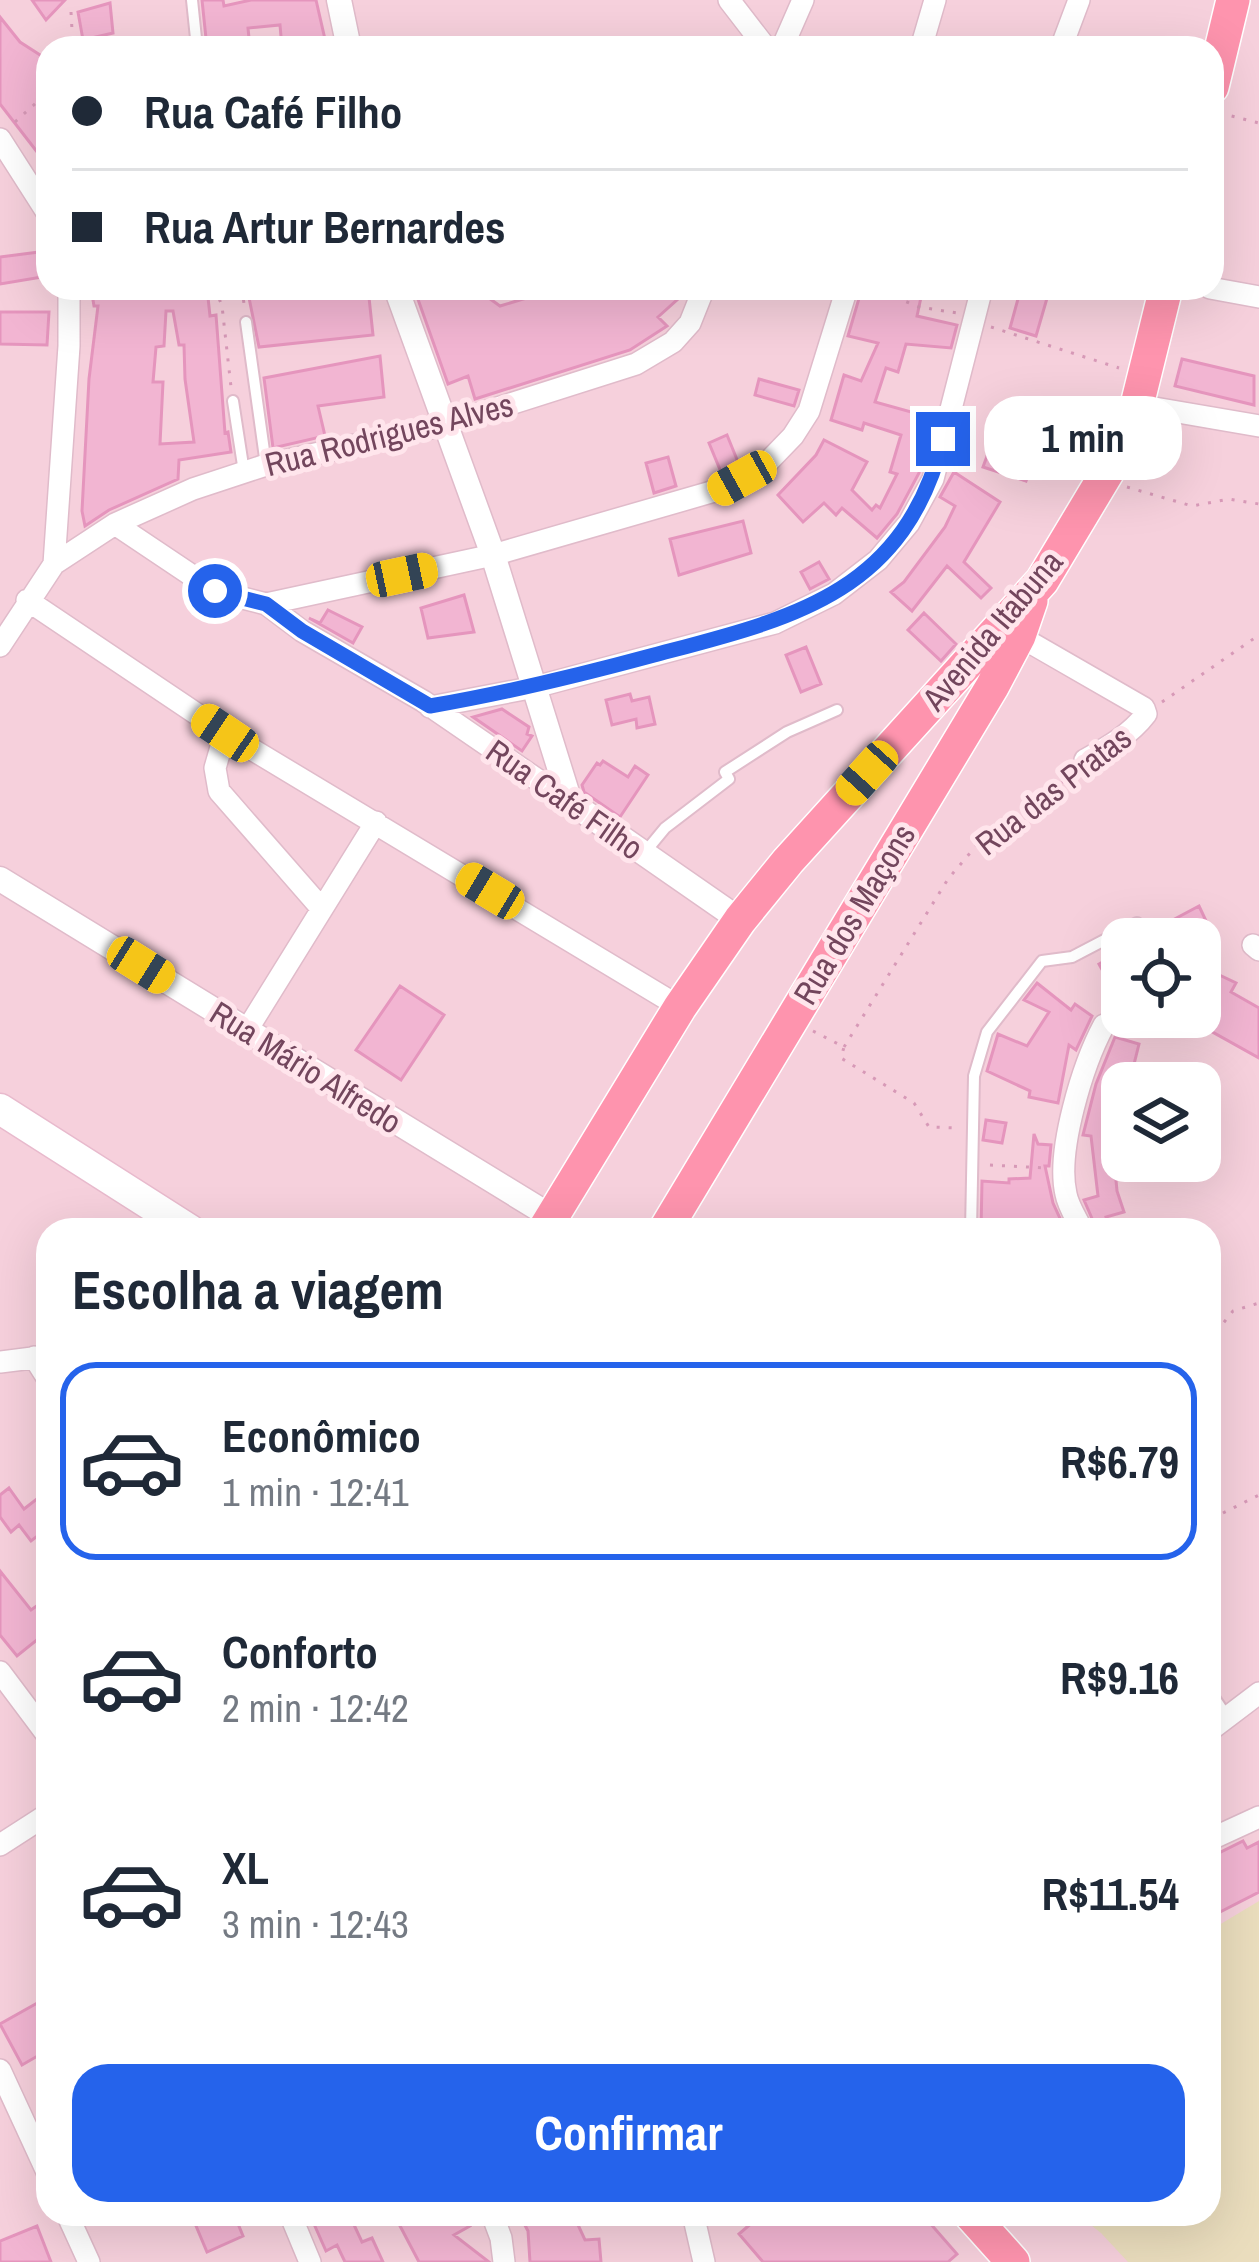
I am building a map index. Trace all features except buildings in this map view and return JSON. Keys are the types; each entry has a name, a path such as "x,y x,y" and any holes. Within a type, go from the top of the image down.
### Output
{"main road":[{"path":"1224,37 1233,0"},
{"name":"Avenida Itabuna","path":"551,1218 680,1007 740,920 788,860 1033,593 1103,479 1141,390 1163,300"},
{"name":"Rua dos Maçons","path":"671,1218 964,733 1019,635 1033,593"},
{"path":"930,704 964,733"},
{"path":"0,1109 171,1218"},
{"path":"981,2226 1013,2262"}],"street":[{"path":"338,0 346,36"},
{"path":"729,0 757,36"},
{"path":"787,36 803,0"},
{"path":"924,36 935,0"},
{"path":"1065,36 1078,0"},
{"path":"7,130 36,189"},
{"path":"1224,291 1259,297"},
{"path":"0,646 53,564 69,300"},
{"path":"400,300 493,555 570,802"},
{"name":"Rua Rodrigues Alves","path":"53,564 115,524 193,489 255,468 444,424 636,364 674,342 690,323 699,300"},
{"path":"115,524 215,591 266,604 493,555 718,490 765,464 793,436 809,411 843,300"},
{"path":"430,706 535,687 775,623 834,594 878,560 909,523 933,479 978,300"},
{"path":"1141,390 1259,426"},
{"path":"27,600 225,733 680,1007"},
{"name":"Rua Café Filho","path":"266,604 302,631 430,706 740,920"},
{"name":"Rua das Pratas","path":"1019,635 1144,708 1146,714 1119,740 1085,760"},
{"path":"225,733 215,768 219,790 322,909"},
{"path":"247,1030 376,822"},
{"name":"Rua Mário Alfredo","path":"0,879 540,1218"},
{"path":"1077,1218 1066,1194 1066,1169 1084,1063 1101,1031"},
{"path":"0,1362 36,1358"},
{"path":"0,1672 36,1717"},
{"path":"1221,1722 1259,1693"},
{"path":"1221,1834 1259,1817"},
{"path":"0,1845 36,1822"},
{"path":"0,2071 36,2148"},
{"path":"72,2226 89,2262"},
{"path":"295,2226 310,2262"},
{"path":"495,2226 504,2262"},
{"path":"696,2226 704,2262"}],"lane":[{"path":"192,0 196,36"},
{"path":"246,322 255,468"},
{"path":"232,401 255,468"},
{"path":"644,853 665,828 729,779 725,772 787,732 837,710"},
{"path":"971,1218 974,1076 987,1032 1042,961 1072,957 1101,942"}],"path":[{"path":"70,12 72,36"},
{"path":"7,130 36,103"},
{"path":"1224,114 1259,123"},
{"path":"220,300 232,401"},
{"path":"243,300 246,322"},
{"path":"902,300 973,318 1141,390"},
{"path":"1103,479 1192,506 1229,499 1259,504"},
{"name":"Rua das Pratas","path":"1146,714 1259,635"},
{"name":"Rua das Pratas","path":"844,1047 948,879 982,839 1074,775 1085,760"},
{"path":"790,1019 844,1047 841,1058 914,1103 929,1127 972,1128"},
{"path":"970,1164 1066,1169"},
{"path":"1221,1326 1233,1311 1259,1303"},
{"path":"1221,1515 1259,1495"}],"shaded area":[{"path":"0,0 1259,0 1259,2262 0,2262"},
{"path":"1259,1901 1259,2262 1128,2262 1092,2226 1221,2226 1221,1924"}],"route":[{"path":"215,591 266,604 302,631 430,706 535,687 775,623 834,594 878,560 909,523 933,479 943,439"}]}
